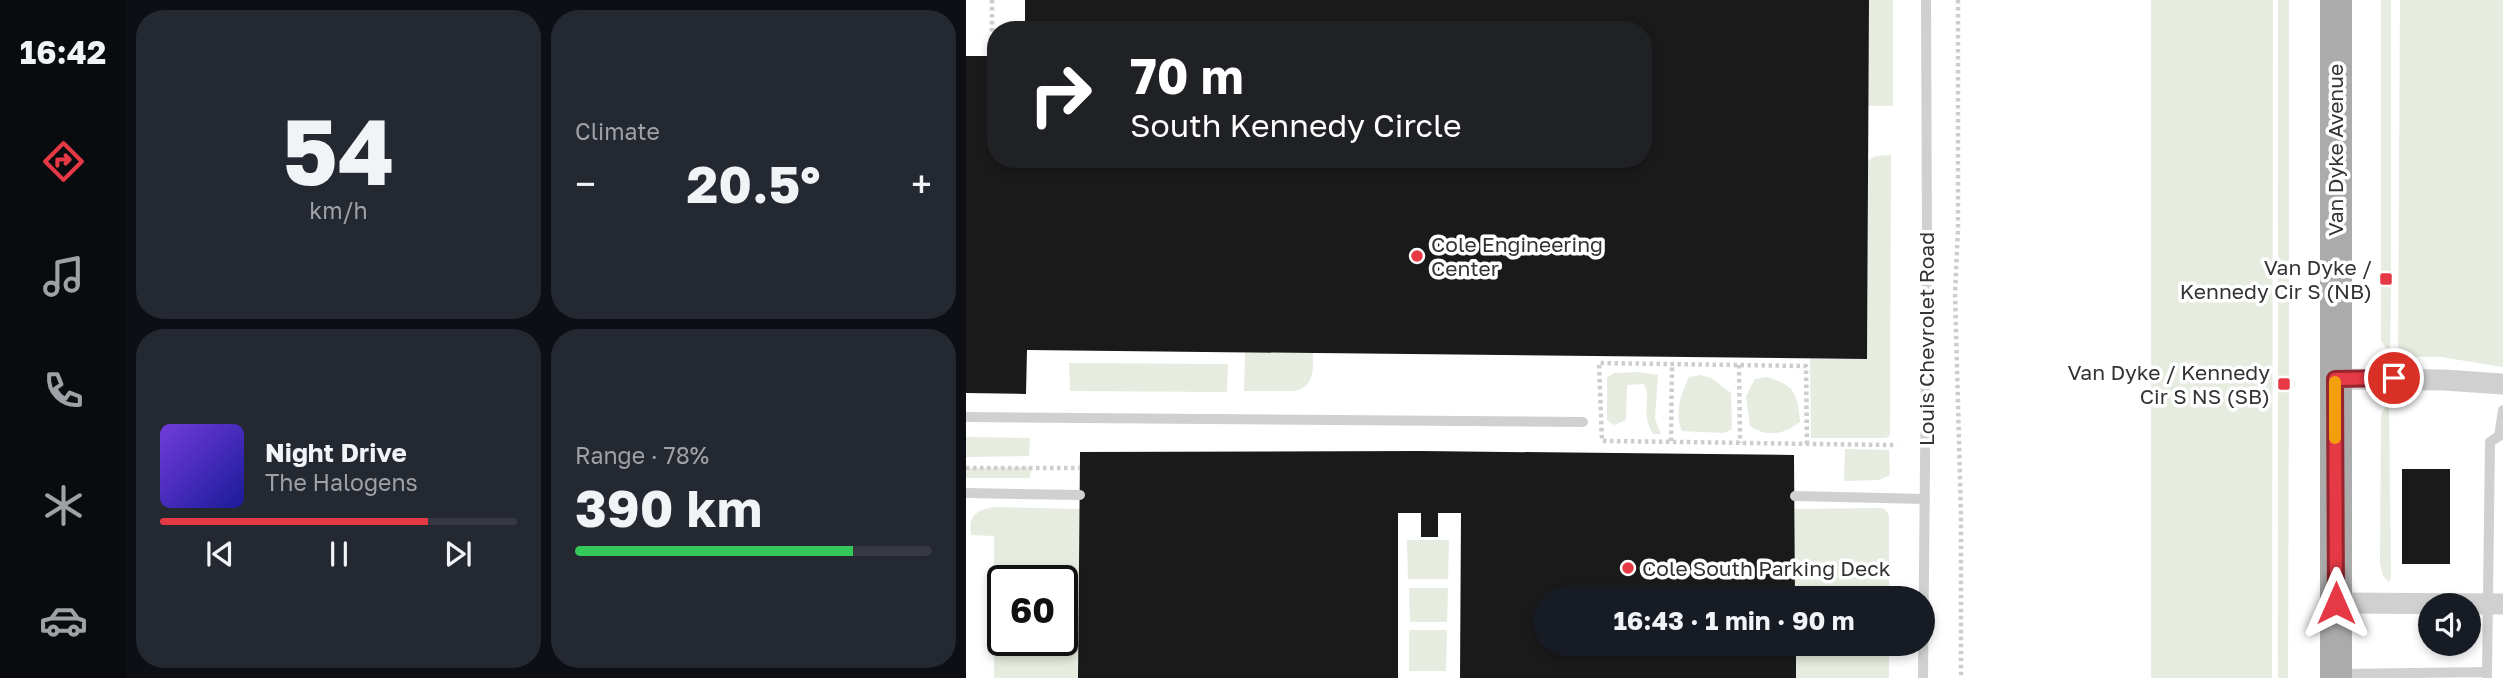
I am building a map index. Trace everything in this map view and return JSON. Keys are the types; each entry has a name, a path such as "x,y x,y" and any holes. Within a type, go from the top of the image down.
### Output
{"main road":[{"name":"Van Dyke Avenue","path":"2336,0 2336,676"}],"street":[{"path":"2335,379 2406,379 2503,384"},
{"path":"2336,603 2495,603"}],"lane":[{"name":"Louis Chevrolet Road","path":"1923,678 1926,0"},
{"path":"2336,676 2487,675 2495,603 2490,442 2499,436 2503,410"},
{"path":"966,417 1583,422"},
{"path":"966,493 1080,495"},
{"path":"1795,496 1925,499"}],"path":[{"path":"992,0 992,21"},
{"path":"1958,0 1958,229 1955,293 1961,516 1961,678"},
{"path":"1807,444 1806,366 1600,363 1602,440 1740,443 1807,444 1896,445"},
{"path":"1671,441 1672,365"},
{"path":"1739,365 1740,443"},
{"path":"966,468 1080,468"}],"shaded area":[{"path":"1869,0 1893,0 1893,106 1868,106"},
{"path":"2151,0 2273,0 2272,678 2151,678"},
{"path":"2278,0 2289,0 2289,380 2278,380"},
{"path":"2381,0 2391,0 2391,278 2381,278"},
{"path":"2400,0 2503,0 2503,367 2441,357 2398,357"},
{"path":"1891,155 1890,435 1886,438 1811,438 1810,359 1867,359 1868,161 1875,156"},
{"path":"2381,284 2391,284 2390,355 2381,341"},
{"path":"1245,353 1313,353 1312,376 1302,389 1295,391 1244,391"},
{"path":"1069,363 1228,364 1227,392 1070,391"},
{"path":"1639,372 1658,375 1655,419 1661,434 1653,434 1649,426 1644,384 1627,385 1626,420 1614,425 1607,420 1607,378 1614,373"},
{"path":"1700,375 1711,378 1731,393 1732,429 1724,433 1682,431 1679,418 1681,397 1689,377"},
{"path":"1767,377 1789,387 1798,404 1800,422 1782,432 1763,432 1750,426 1746,396 1755,379"},
{"path":"2278,385 2289,385 2288,678 2278,678"},
{"path":"2389,401 2389,582 2383,576 2380,563 2381,415"},
{"path":"966,437 1030,438 1029,456 966,457"},
{"path":"1845,449 1889,450 1890,475 1879,480 1844,481"},
{"path":"1031,467 1030,478 966,478 966,468"},
{"path":"995,507 1080,509 1078,678 994,678 994,656 1078,656 1078,565 994,565 994,536 971,535 972,518 978,512"},
{"path":"1795,509 1885,509 1889,515 1889,586 1795,586"},
{"path":"1407,540 1449,540 1448,579 1408,579"},
{"path":"1409,588 1448,588 1447,622 1410,622"},
{"path":"1409,630 1447,630 1446,671 1409,671"},
{"path":"1796,656 1889,656 1889,678 1796,678"}],"building":[{"name":"Cole Engineering Center","path":"1025,0 1869,0 1867,359 1027,350 1026,394 966,393 966,56 987,56 987,168 1652,168 1652,21 1025,21"},
{"name":"Cole South Parking Deck","path":"1421,451 1794,455 1795,586 1533,586 1533,656 1796,656 1796,678 1460,678 1461,513 1438,513 1438,537 1421,537 1421,513 1398,513 1398,678 1078,678 1080,452"},
{"path":"2402,469 2450,469 2450,564 2402,564"}],"slow traffic":[{"path":"2335,382 2335,438"}],"place":[{"name":"Cole Engineering Center","path":"1417,256"},
{"name":"Van Dyke / Kennedy Cir S (NB)","path":"2386,279"},
{"name":"Van Dyke / Kennedy Cir S NS (SB)","path":"2284,384"},
{"name":"Cole South Parking Deck","path":"1628,568"}],"route":[{"path":"2336,603 2335,379 2394,378"}]}
